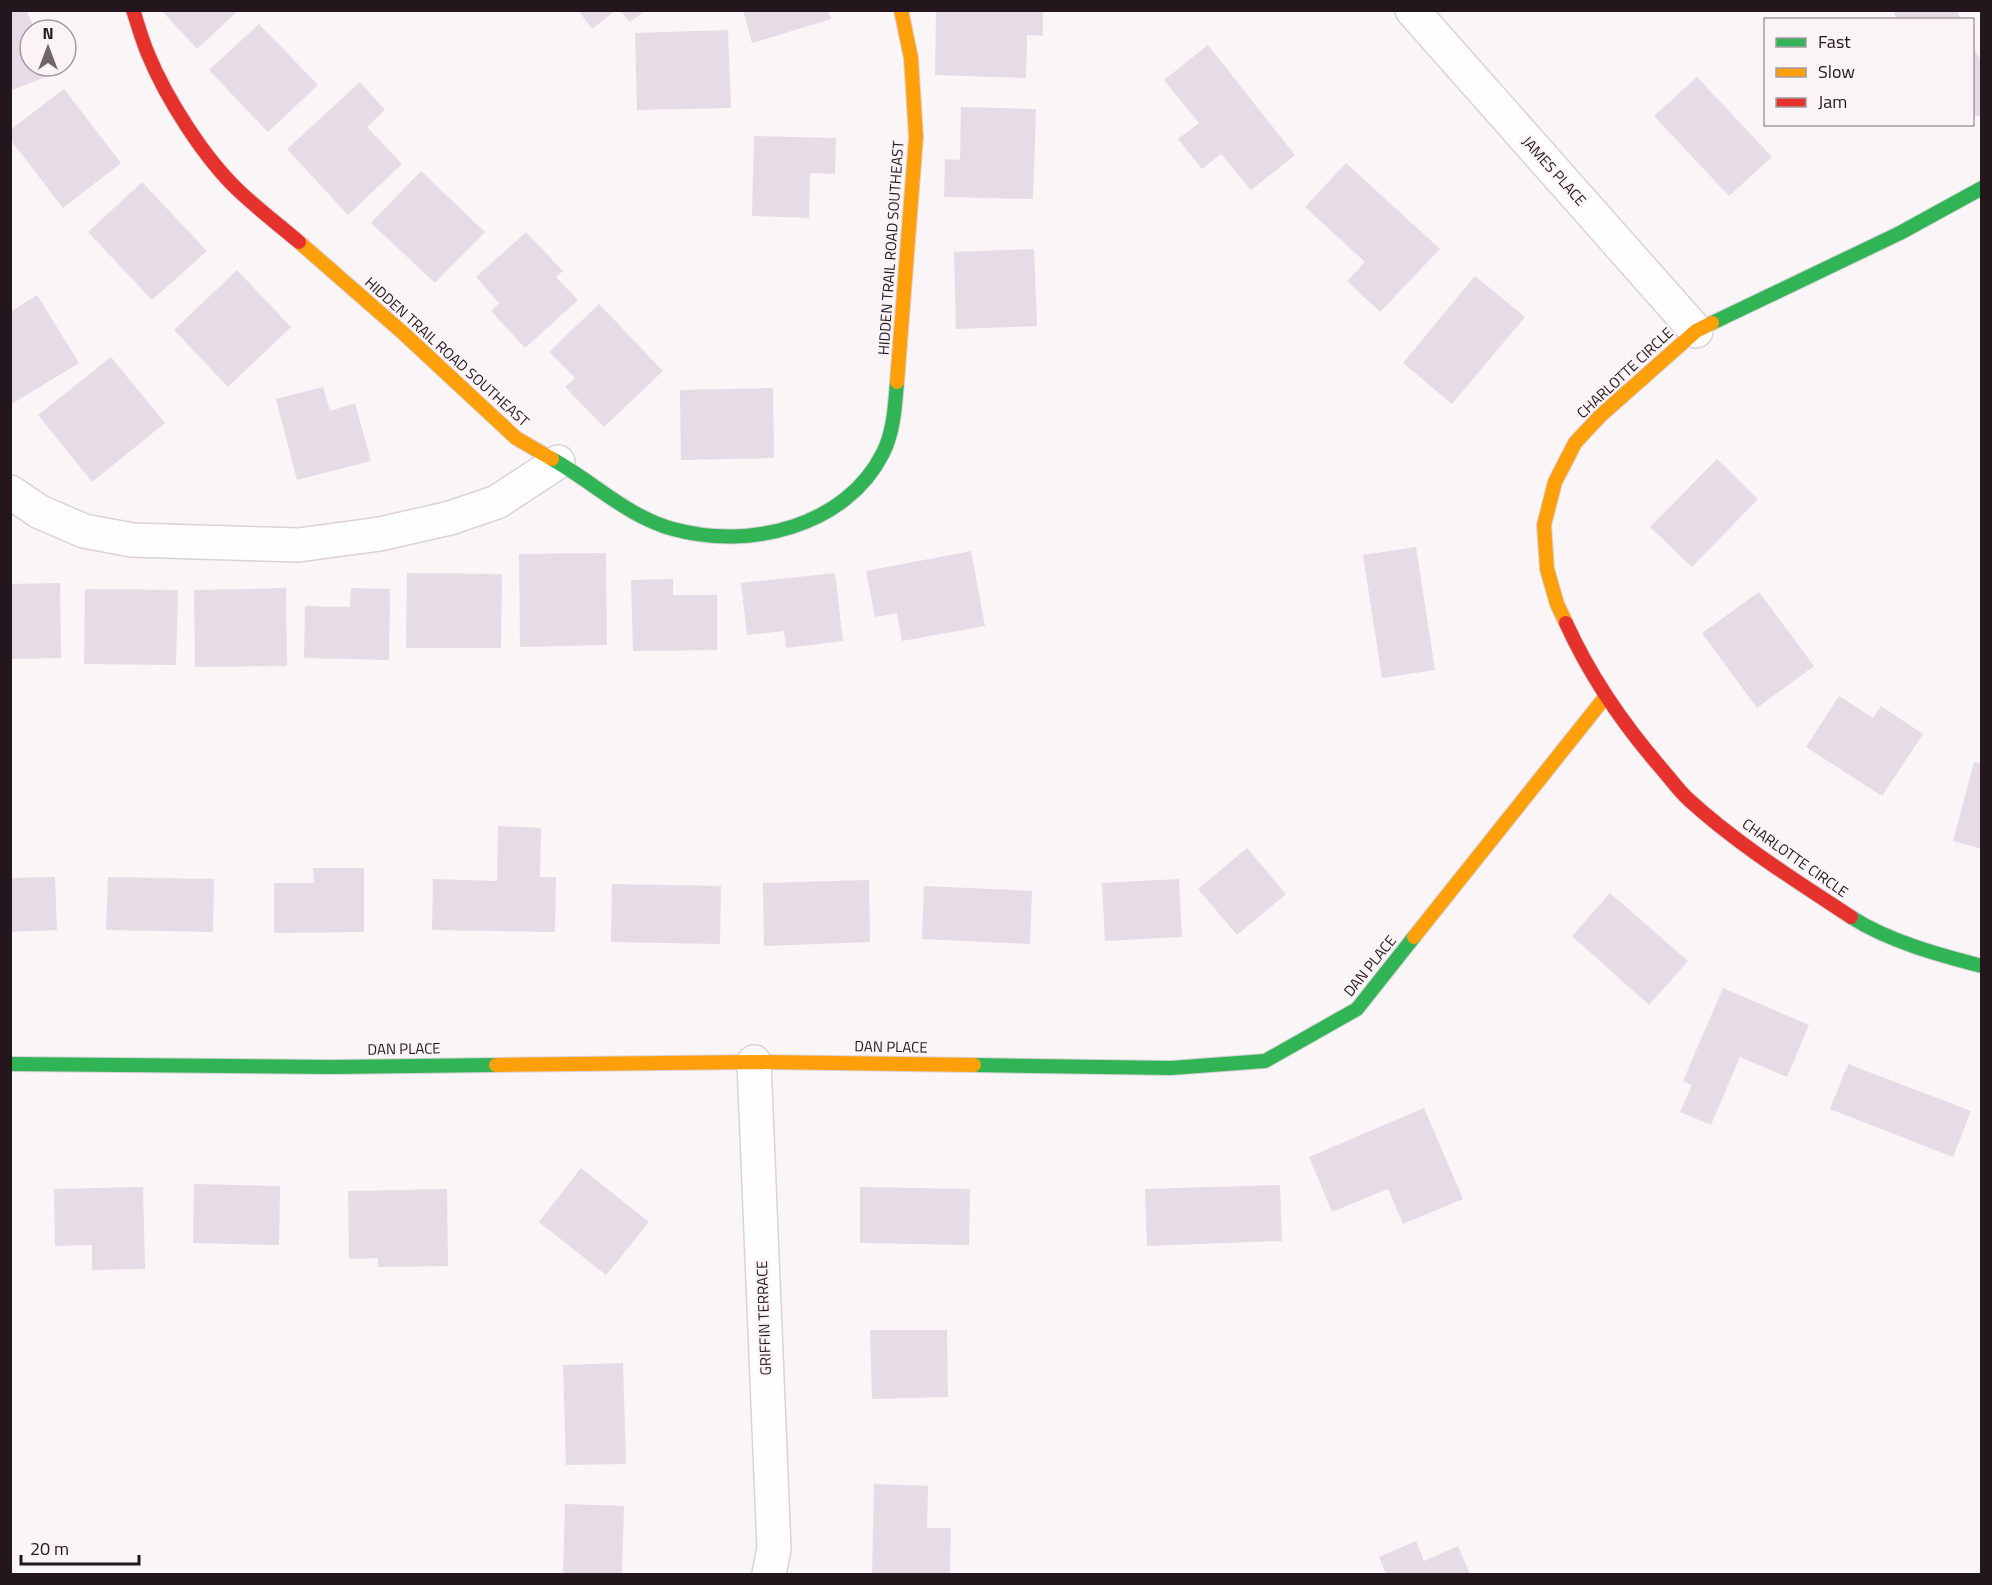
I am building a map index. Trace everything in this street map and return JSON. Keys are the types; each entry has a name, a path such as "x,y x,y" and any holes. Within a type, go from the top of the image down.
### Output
{"street":[{"name":"HIDDEN TRAIL ROAD SOUTHEAST","path":"132,10 148,55 180,114 219,169 238,190 402,332 516,438 558,462 633,512 672,529 718,536 765,534 807,522 839,505 865,481 884,452 894,419 916,137 912,70 901,10"},
{"name":"JAMES PLACE","path":"1412,10 1696,331"},
{"name":"CHARLOTTE CIRCLE","path":"1982,188 1900,233 1696,331 1600,416 1575,443 1555,482 1544,525 1547,569 1557,604 1575,643 1606,696 1637,740 1687,798 1756,854 1866,927 1944,956 1982,966"},
{"path":"10,492 40,512 84,531 132,540 298,545 381,534 450,518 497,502 558,462"},
{"name":"DAN PLACE","path":"10,1064 331,1067 754,1062 1171,1068 1265,1061 1357,1009 1606,696"},
{"name":"GRIFFIN TERRACE","path":"754,1062 774,1549 769,1575"}],"building":[{"path":"10,10 26,10 30,18 18,18 18,78 43,78 10,91"},
{"path":"161,10 239,10 197,49"},
{"path":"578,10 616,10 592,29"},
{"path":"620,10 646,10 630,22"},
{"path":"743,10 828,10 831,19 752,43"},
{"path":"936,10 1043,10 1043,36 1027,35 1026,78 935,75"},
{"path":"1893,10 1957,10 1960,18 1896,18"},
{"path":"259,24 318,85 268,132 209,70"},
{"path":"728,30 731,108 637,110 635,33"},
{"path":"1208,45 1295,155 1251,190 1221,154 1202,169 1178,139 1199,123 1164,80"},
{"path":"1974,48 1982,63 1982,114 1974,117"},
{"path":"1697,77 1772,157 1729,196 1654,116"},
{"path":"360,82 385,110 367,127 402,164 348,215 287,149"},
{"path":"64,89 121,163 63,208 10,139 10,130"},
{"path":"961,107 1036,109 1033,199 944,197 945,159 960,160"},
{"path":"754,136 836,138 835,174 810,173 809,218 752,216"},
{"path":"1346,163 1440,249 1380,312 1347,281 1365,262 1305,207"},
{"path":"421,171 485,232 435,283 371,223"},
{"path":"142,182 207,251 152,300 88,232"},
{"path":"526,232 563,271 556,277 578,300 525,348 491,311 499,303 476,277"},
{"path":"1034,249 1037,326 956,329 954,252"},
{"path":"237,270 291,327 228,387 174,330"},
{"path":"1475,276 1525,317 1452,404 1403,363"},
{"path":"37,295 79,363 10,405 10,312"},
{"path":"599,304 663,371 604,427 565,387 575,378 549,352"},
{"path":"111,357 165,423 92,482 38,415"},
{"path":"323,387 330,411 355,403 371,461 297,480 276,399"},
{"path":"773,388 774,458 681,460 680,390"},
{"path":"1717,459 1758,499 1692,567 1650,527"},
{"path":"1416,547 1435,670 1382,678 1363,555"},
{"path":"971,551 985,626 902,641 897,613 875,617 866,571"},
{"path":"606,553 607,645 520,647 519,554"},
{"path":"407,573 502,574 501,648 406,648"},
{"path":"835,573 843,641 786,648 784,631 747,635 741,583"},
{"path":"673,579 673,595 717,595 717,650 633,651 631,580"},
{"path":"60,583 61,658 10,659 10,584"},
{"path":"286,588 287,666 195,667 194,590"},
{"path":"351,588 390,589 389,660 304,658 305,606 350,607"},
{"path":"85,589 178,590 176,665 84,664"},
{"path":"1759,592 1814,666 1757,708 1702,633"},
{"path":"1839,696 1873,718 1881,706 1923,734 1882,796 1806,747"},
{"path":"1974,762 1982,764 1982,849 1953,841"},
{"path":"498,826 541,828 540,877 556,877 555,932 432,930 433,879 497,881"},
{"path":"1247,848 1286,894 1237,935 1198,889"},
{"path":"313,868 364,868 364,932 274,933 274,883 314,883"},
{"path":"55,877 57,930 10,932 10,878"},
{"path":"108,877 214,879 213,932 106,930"},
{"path":"1179,879 1182,937 1105,941 1102,883"},
{"path":"869,880 870,942 764,946 763,883"},
{"path":"612,884 721,886 720,944 611,942"},
{"path":"924,886 1032,891 1030,944 922,939"},
{"path":"1610,893 1688,961 1649,1005 1572,936"},
{"path":"1723,988 1809,1025 1787,1077 1740,1057 1711,1125 1680,1112 1692,1085 1683,1081"},
{"path":"1848,1064 1971,1111 1953,1157 1830,1109"},
{"path":"1424,1108 1463,1199 1403,1224 1388,1189 1332,1212 1309,1157"},
{"path":"581,1168 649,1222 606,1275 539,1222"},
{"path":"194,1184 280,1186 279,1245 193,1243"},
{"path":"1280,1185 1282,1241 1147,1246 1145,1189"},
{"path":"143,1187 145,1269 92,1270 92,1245 55,1246 54,1189"},
{"path":"860,1187 970,1189 969,1245 860,1243"},
{"path":"447,1189 448,1266 378,1267 378,1258 349,1259 348,1191"},
{"path":"870,1330 947,1330 948,1397 872,1399"},
{"path":"623,1363 626,1464 566,1465 563,1365"},
{"path":"874,1484 928,1486 927,1528 951,1528 950,1574 872,1574"},
{"path":"565,1504 624,1506 622,1574 563,1574"},
{"path":"1416,1541 1424,1561 1458,1546 1470,1574 1386,1574 1379,1557"}],"traffic: fast":[{"path":"1712,323 1900,233 1982,188"},
{"path":"552,459 625,507 673,529 702,535 763,534 793,527 820,515 845,499 866,478 883,453 890,436 897,382"},
{"path":"1851,917 1897,940 1982,966"},
{"path":"974,1065 1171,1068 1265,1061 1357,1009 1414,937"},
{"path":"10,1064 331,1067 496,1065"}],"traffic: slow":[{"path":"897,382 916,137 911,58 901,10"},
{"path":"299,242 402,332 516,438 552,459"},
{"path":"1566,623 1557,604 1547,569 1544,525 1555,482 1575,443 1600,416 1696,331 1712,323"},
{"path":"1414,937 1606,696"},
{"path":"496,1065 754,1062 974,1065"}],"traffic: jam":[{"path":"133,10 156,71 187,127 213,162 239,191 299,242"},
{"path":"1566,623 1608,699 1684,795 1746,846 1851,917"}]}
